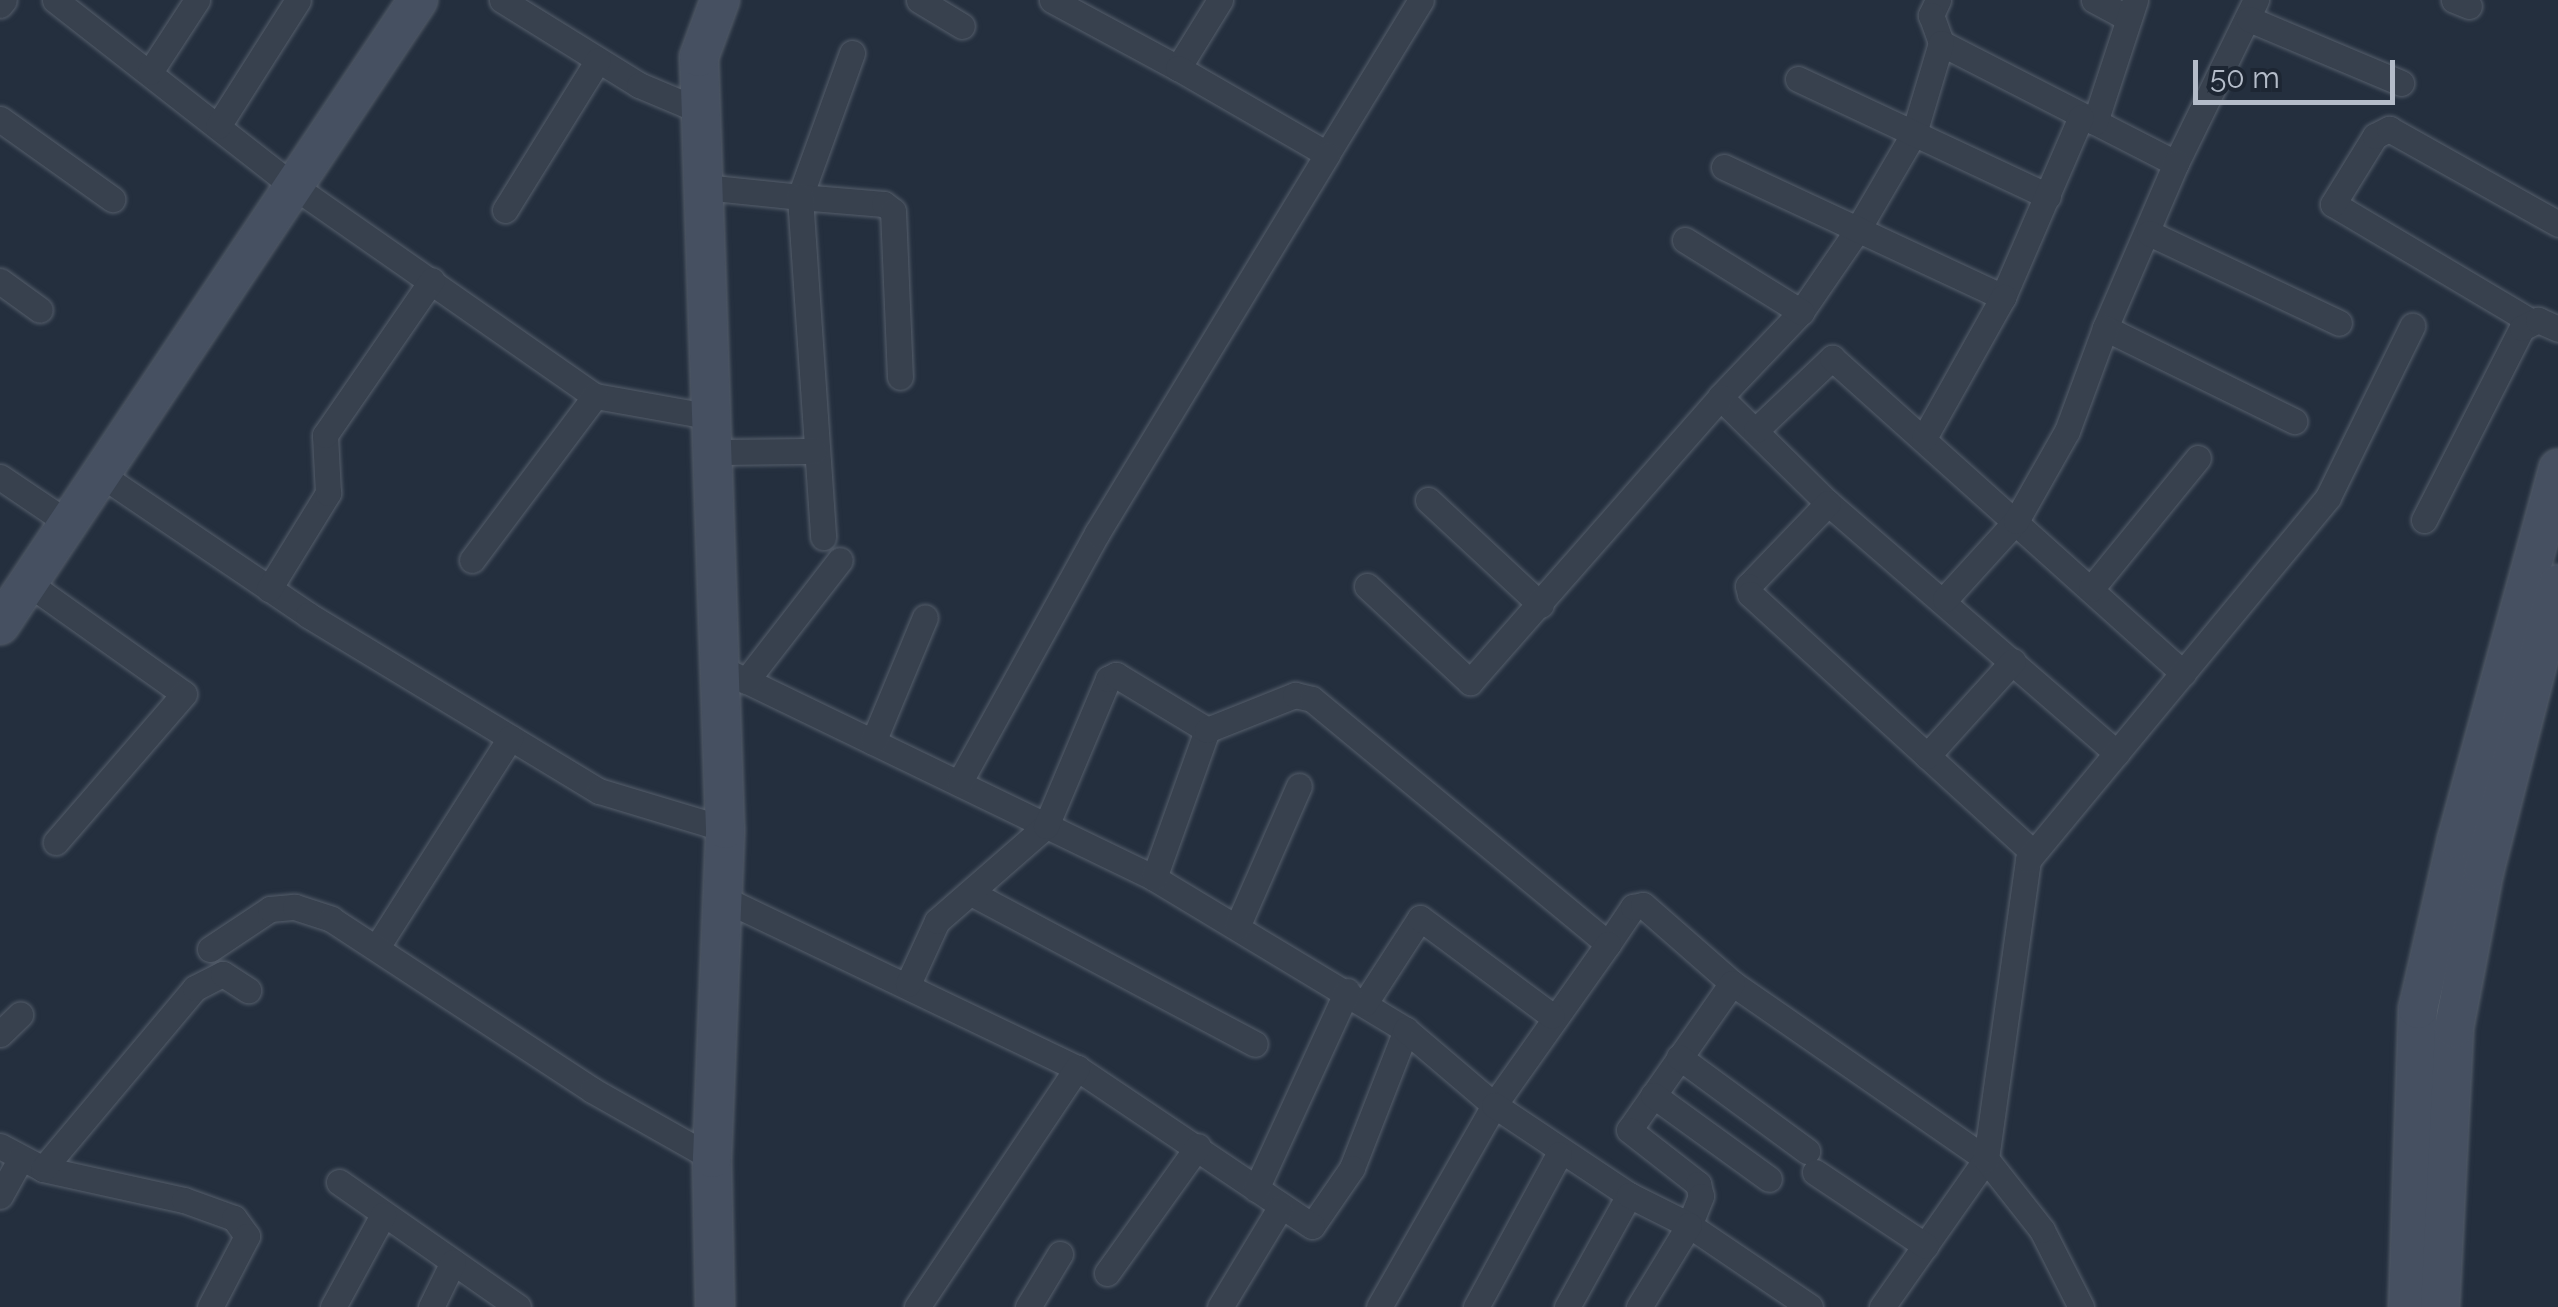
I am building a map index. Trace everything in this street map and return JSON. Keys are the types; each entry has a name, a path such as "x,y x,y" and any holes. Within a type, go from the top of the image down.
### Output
{"street":[{"path":"150,72 196,0"},
{"path":"218,126 298,0"},
{"path":"0,625 418,0"},
{"path":"502,0 530,7 598,60 701,111"},
{"path":"716,1307 712,1158 734,675 714,434 699,57 720,0"},
{"path":"919,0 962,26"},
{"path":"1052,0 1327,154"},
{"path":"1178,68 1220,0"},
{"path":"959,784 1097,533 1421,0"},
{"path":"1368,586 1470,682 1720,397 1801,312 1858,229 1914,133 1941,43 1931,15 1938,0"},
{"path":"1924,438 2002,297 2088,120 2132,9 2094,0"},
{"path":"68,4 292,184 594,396 714,434 814,452"},
{"path":"1945,599 2016,521 2067,432 2104,328 2149,234 2176,163 2252,10 2401,83"},
{"path":"1941,43 2176,163"},
{"path":"823,537 814,452 800,196 852,53"},
{"path":"505,210 598,60"},
{"path":"1798,78 2048,196"},
{"path":"0,119 112,199"},
{"path":"2558,224 2389,130 2375,136 2333,204 2530,322 2558,329"},
{"path":"1724,166 2002,297"},
{"path":"704,188 884,204 893,211 900,377"},
{"path":"2149,234 2339,323"},
{"path":"1685,240 1801,312"},
{"path":"269,589 328,492 325,435 432,280"},
{"path":"0,281 40,310"},
{"path":"2424,520 2530,322"},
{"path":"1892,1304 1926,1246 1986,1160 2031,851 2328,497 2412,326"},
{"path":"2104,328 2294,422"},
{"path":"1756,430 1832,358 2184,673"},
{"path":"472,560 594,396"},
{"path":"1720,397 1828,503 1945,599 2117,753"},
{"path":"2090,589 2198,458"},
{"path":"2440,1307 2446,1084 2474,844 2548,553 2558,469"},
{"path":"100,474 269,589 599,790 725,829"},
{"path":"0,477 68,523"},
{"path":"1428,500 1541,605"},
{"path":"1828,503 1748,586 1750,594 2031,851"},
{"path":"734,675 840,560"},
{"path":"28,582 184,694 56,842"},
{"path":"2408,1307 2418,1009 2558,584"},
{"path":"873,742 925,616"},
{"path":"1927,756 2013,660"},
{"path":"734,675 1154,878 1238,927 1406,1030 1494,1106 1558,1154 1689,1225 1810,1307"},
{"path":"908,984 937,921 973,894 1046,826 1108,679 1125,677 1208,730"},
{"path":"1154,878 1208,730 1304,695 1608,944"},
{"path":"376,947 510,738"},
{"path":"1238,927 1300,786"},
{"path":"973,894 1255,1044"},
{"path":"724,899 1077,1068 1198,1146 1302,1223 1322,1219 1352,1168 1406,1030"},
{"path":"1379,1307 1494,1106 1552,1016 1633,907 1642,905 1732,982 1986,1160 2042,1230 2081,1307"},
{"path":"210,949 241,924 270,909 295,907 376,947 592,1090 712,1158"},
{"path":"1256,1189 1356,997 1420,918 1552,1016"},
{"path":"0,1196 21,1158 195,988 223,974 248,990"},
{"path":"1639,1307 1689,1225 1702,1196 1698,1184 1629,1130 1732,982"},
{"path":"0,1034 20,1015"},
{"path":"1679,1057 1811,1162 1926,1246"},
{"path":"917,1307 1077,1068"},
{"path":"1652,1095 1769,1179"},
{"path":"1107,1273 1198,1146"},
{"path":"1476,1307 1558,1154"},
{"path":"21,1158 184,1200 234,1218 247,1236 210,1307"},
{"path":"340,1182 518,1307"},
{"path":"1566,1307 1629,1195"},
{"path":"1220,1307 1280,1208"},
{"path":"332,1307 383,1215"},
{"path":"1028,1307 1060,1254"},
{"path":"431,1307 453,1262"}]}
